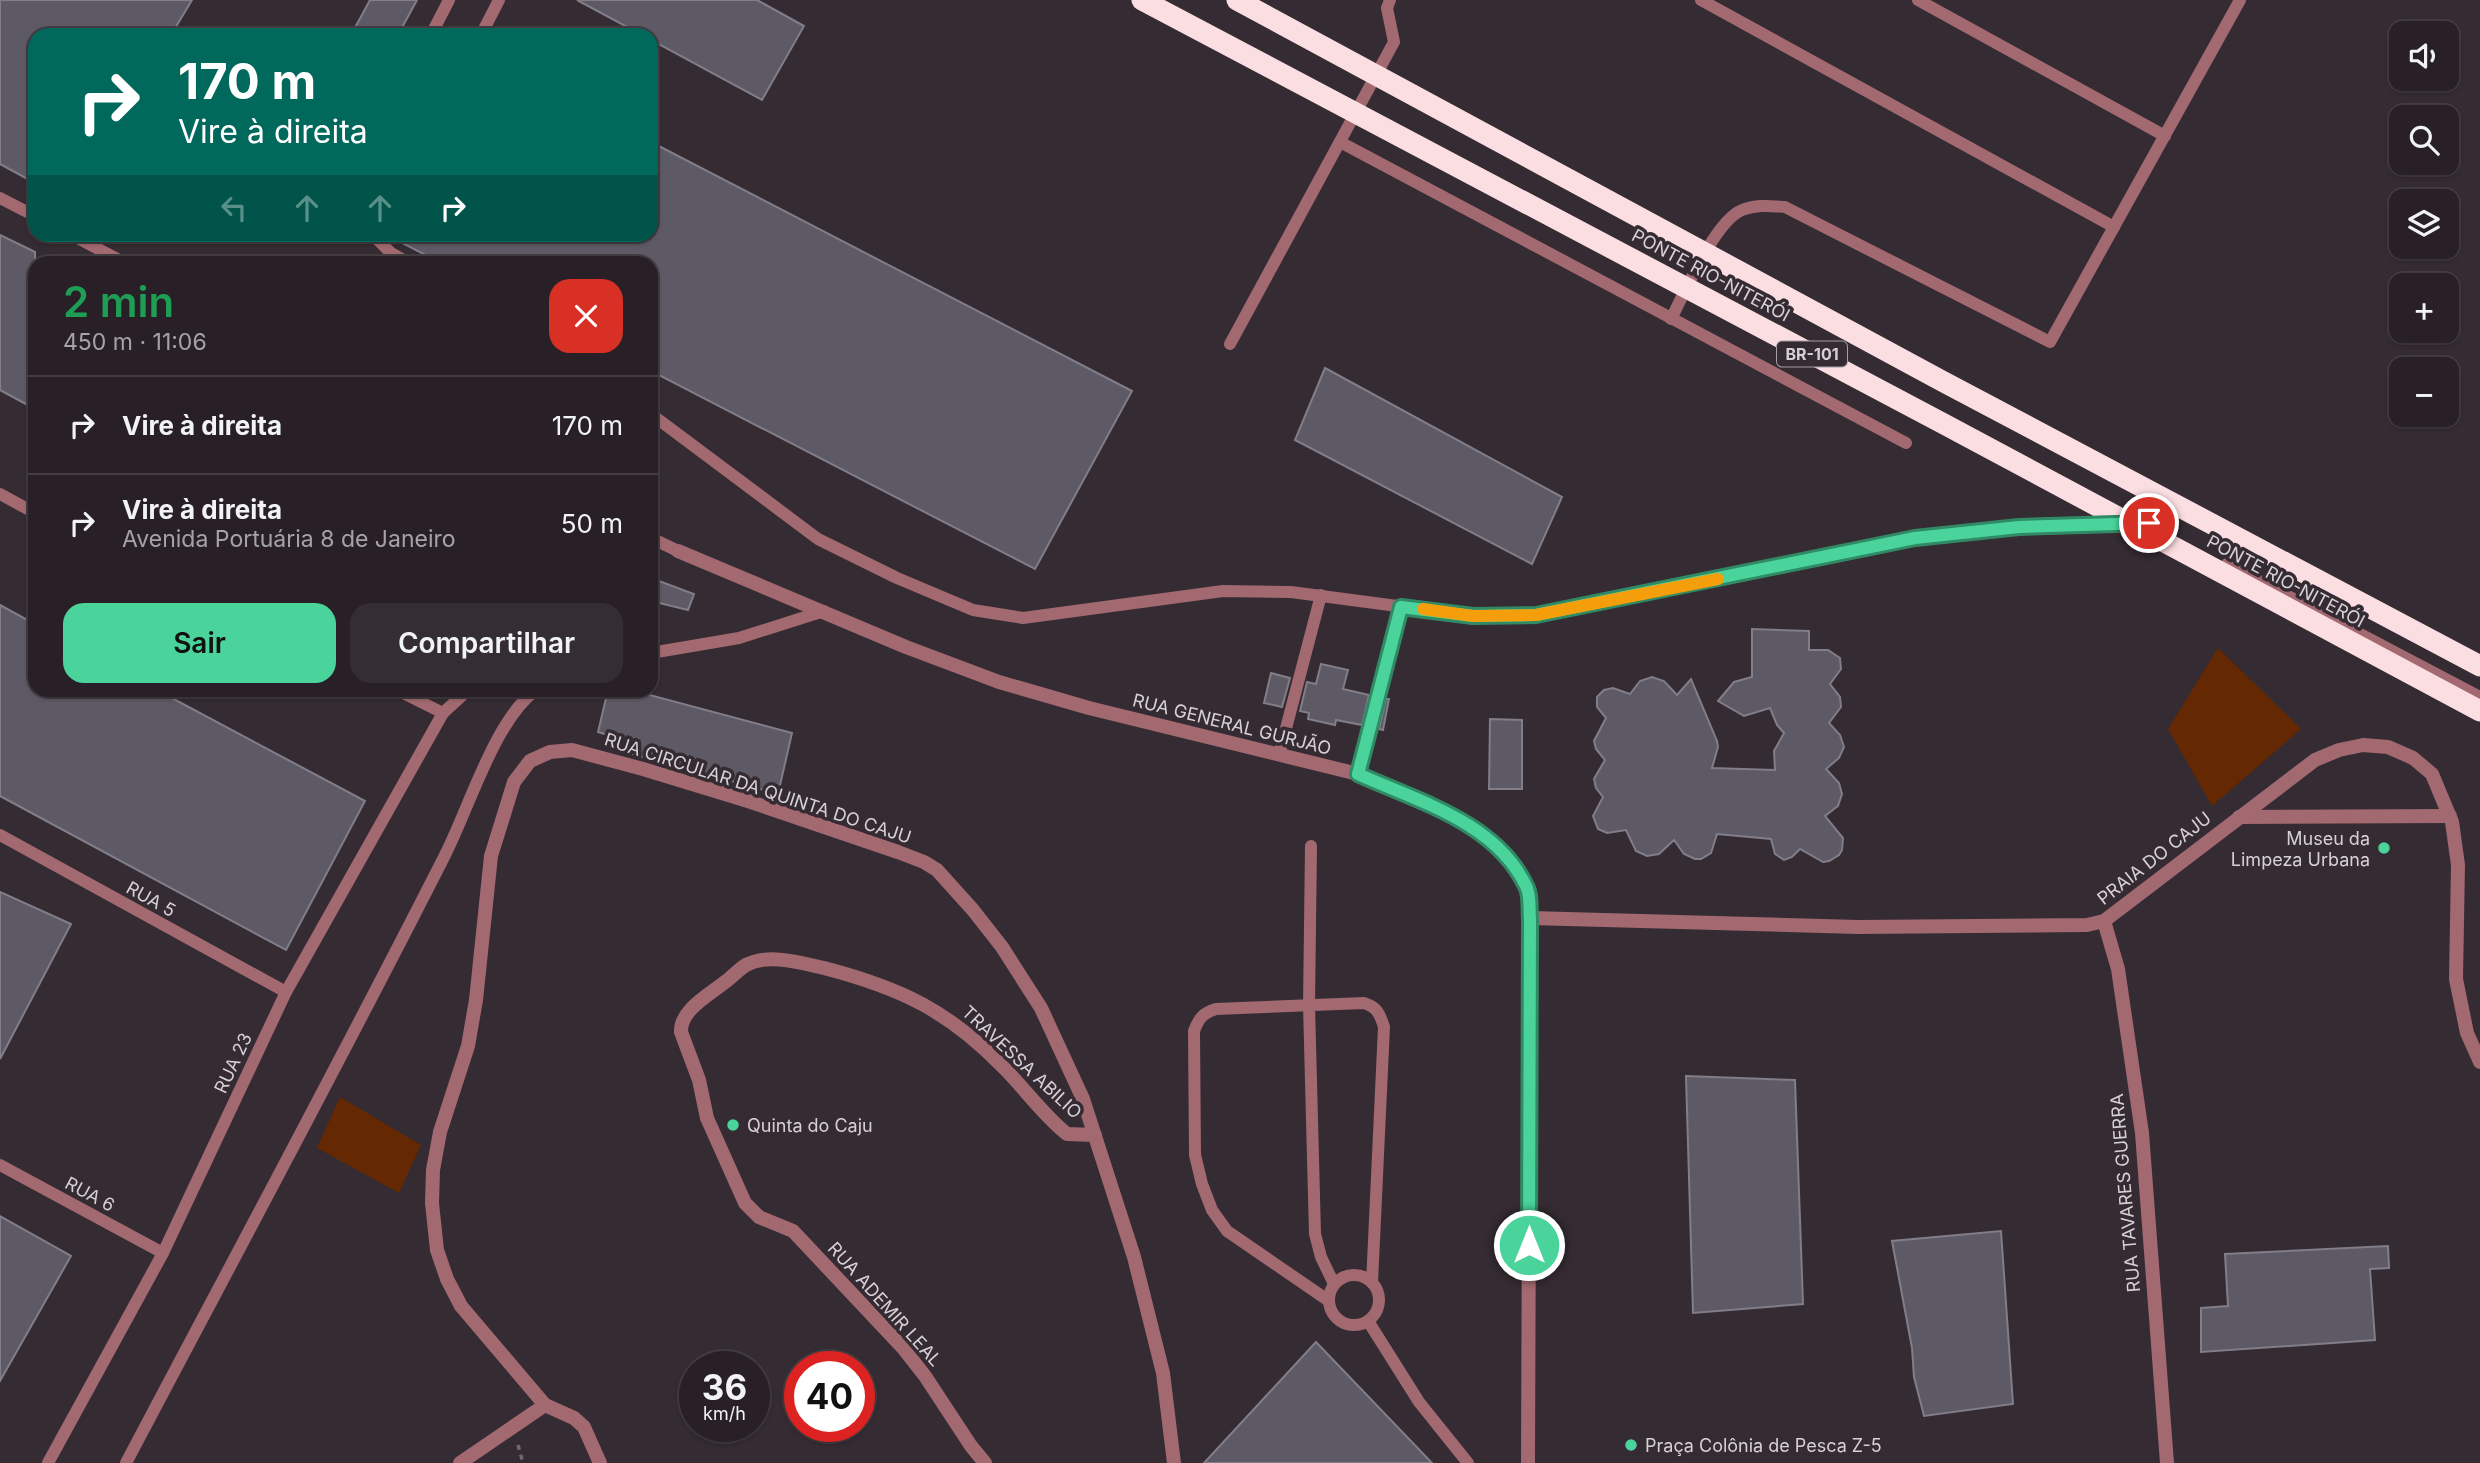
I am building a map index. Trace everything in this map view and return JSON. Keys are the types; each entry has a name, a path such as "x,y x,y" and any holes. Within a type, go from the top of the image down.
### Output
{"highway":[{"name":"PONTE RIO-NITERÓI","path":"1142,0 2480,711"},
{"name":"PONTE RIO-NITERÓI","path":"1237,0 1942,381 2480,666"}],"street":[{"name":"RUA GENERAL GURJÃO","path":"678,551 906,647 999,682 1089,708 1358,774 1467,823 1492,843 1528,888 1530,919 1528,1463"},
{"name":"PRAIA DO CAJU","path":"1530,919 1858,927 2070,927 2104,921 2315,760 2339,750 2363,745 2388,747 2413,758 2432,774 2450,816 2458,865 2456,979 2468,1033 2480,1062"},
{"name":"RUA CIRCULAR DA QUINTA DO CAJU","path":"600,1463 584,1427 574,1418 545,1405 461,1306 447,1279 437,1250 432,1203 433,1170 440,1132 468,1046 476,1000 491,856 514,782 530,761 550,752 572,750 748,801 924,862 937,870 973,910 1002,947 1041,1009 1083,1099 1134,1257 1163,1373 1174,1463"},
{"path":"2239,817 2450,816"},
{"name":"RUA TAVARES GUERRA","path":"2104,921 2118,969 2142,1133 2167,1463"},
{"name":"TRAVESSA ABILIO","path":"683,1040 682,1019 745,966 767,959 804,963 892,989 943,1015 993,1056 1067,1134 1095,1135"},
{"name":"RUA ADEMIR LEAL","path":"683,1040 699,1080 707,1118 751,1211 793,1231 904,1348 985,1463"},
{"path":"460,1463 545,1405"}],"lane":[{"path":"435,28 449,0"},
{"path":"485,28 499,0"},
{"path":"1230,344 1394,42 1387,8 1390,0"},
{"path":"1701,0 2114,227"},
{"path":"1918,0 2165,136"},
{"path":"1671,319 1719,228 1740,210 1763,205 1785,207 2050,342 2241,0"},
{"path":"1340,142 1906,443"},
{"path":"0,198 28,212"},
{"path":"84,242 111,256"},
{"path":"380,242 396,256"},
{"path":"658,419 818,539 897,578 973,610 1023,618 1223,591 1291,592 1473,616 1536,615 1915,538 2019,527 2149,523 2480,697"},
{"path":"0,494 28,509"},
{"path":"658,541 678,551"},
{"path":"1279,755 1321,595"},
{"path":"1358,774 1401,607"},
{"path":"658,652 739,638 824,611"},
{"path":"411,697 443,713"},
{"name":"RUA 23","path":"48,1463 163,1253 286,992 443,713 460,697"},
{"path":"126,1463 445,856 498,738 526,697"},
{"name":"RUA 5","path":"0,835 286,992"},
{"path":"1311,846 1309,1005 1315,1234 1321,1257 1334,1284"},
{"path":"1329,1301 1227,1231 1212,1210 1195,1154 1195,1031 1198,1020 1205,1013 1216,1010 1363,1003 1373,1006 1380,1014 1384,1027 1373,1283 1379,1298 1378,1307 1368,1321 1360,1324 1343,1322 1331,1309 1329,1301 1334,1284 1348,1275 1366,1277 1373,1283"},
{"name":"RUA 6","path":"0,1166 163,1253"},
{"path":"1368,1321 1419,1402 1468,1463"}],"shaded area":[{"path":"2218,648 2301,729 2212,806 2168,729"},
{"path":"340,1097 421,1145 399,1193 317,1148"}],"building":[{"path":"0,0 192,0 175,28 28,28 28,179 0,164"},
{"path":"370,0 417,0 402,28 355,28"},
{"path":"577,0 757,0 804,26 762,100 658,44 658,28 629,28"},
{"path":"658,146 1132,391 1035,569 658,375 658,256 427,256 400,242 658,242"},
{"path":"0,235 35,252 35,256 28,256 28,405 0,390"},
{"path":"1325,368 1562,497 1532,564 1295,440"},
{"path":"658,581 694,594 688,610 658,603"},
{"path":"0,605 28,620 28,697 170,697 365,801 286,950 0,796"},
{"path":"1752,629 1809,631 1809,650 1828,650 1840,658 1841,669 1830,684 1840,697 1841,707 1829,723 1840,735 1844,747 1839,758 1826,769 1839,783 1842,794 1838,806 1825,816 1843,838 1839,855 1823,862 1800,849 1784,860 1775,854 1771,839 1717,834 1711,853 1701,859 1684,854 1674,840 1659,854 1647,856 1636,851 1626,830 1607,833 1598,829 1593,816 1603,797 1596,788 1594,779 1605,760 1596,749 1594,741 1606,718 1597,707 1597,697 1604,690 1613,688 1630,694 1640,681 1652,677 1664,681 1677,695 1691,679 1717,741 1712,768 1775,770 1774,751 1784,733 1777,725 1770,708 1744,716 1718,701 1734,682 1752,677"},
{"path":"1321,664 1348,670 1343,689 1369,695 1362,725 1336,720 1335,725 1308,719 1309,713 1300,711 1307,682 1316,684"},
{"path":"1271,673 1290,678 1282,707 1264,703"},
{"path":"606,697 657,697 792,733 778,794 611,748 614,737 598,732"},
{"path":"1386,699 1389,699 1383,730 1379,729"},
{"path":"1490,719 1522,720 1522,789 1489,789"},
{"path":"0,892 71,924 0,1059"},
{"path":"1686,1076 1795,1080 1803,1304 1693,1313"},
{"path":"0,1216 71,1256 0,1381"},
{"path":"2001,1231 2013,1404 1924,1416 1914,1377 1912,1348 1892,1241"},
{"path":"2388,1246 2389,1268 2370,1269 2375,1340 2201,1352 2201,1308 2228,1306 2225,1254"},
{"path":"1316,1342 1432,1463 1204,1463"}],"slow traffic":[{"path":"1423,609 1473,616 1536,615 1718,579"}],"place":[{"name":"Museu da Limpeza Urbana","path":"2384,848"},
{"name":"Quinta do Caju","path":"733,1125"},
{"name":"Praça Colônia de Pesca Z-5","path":"1631,1445"}],"route":[{"path":"1529,1245 1528,888 1492,843 1467,823 1358,774 1401,607 1473,616 1536,615 1915,538 2019,527 2149,523"}]}
